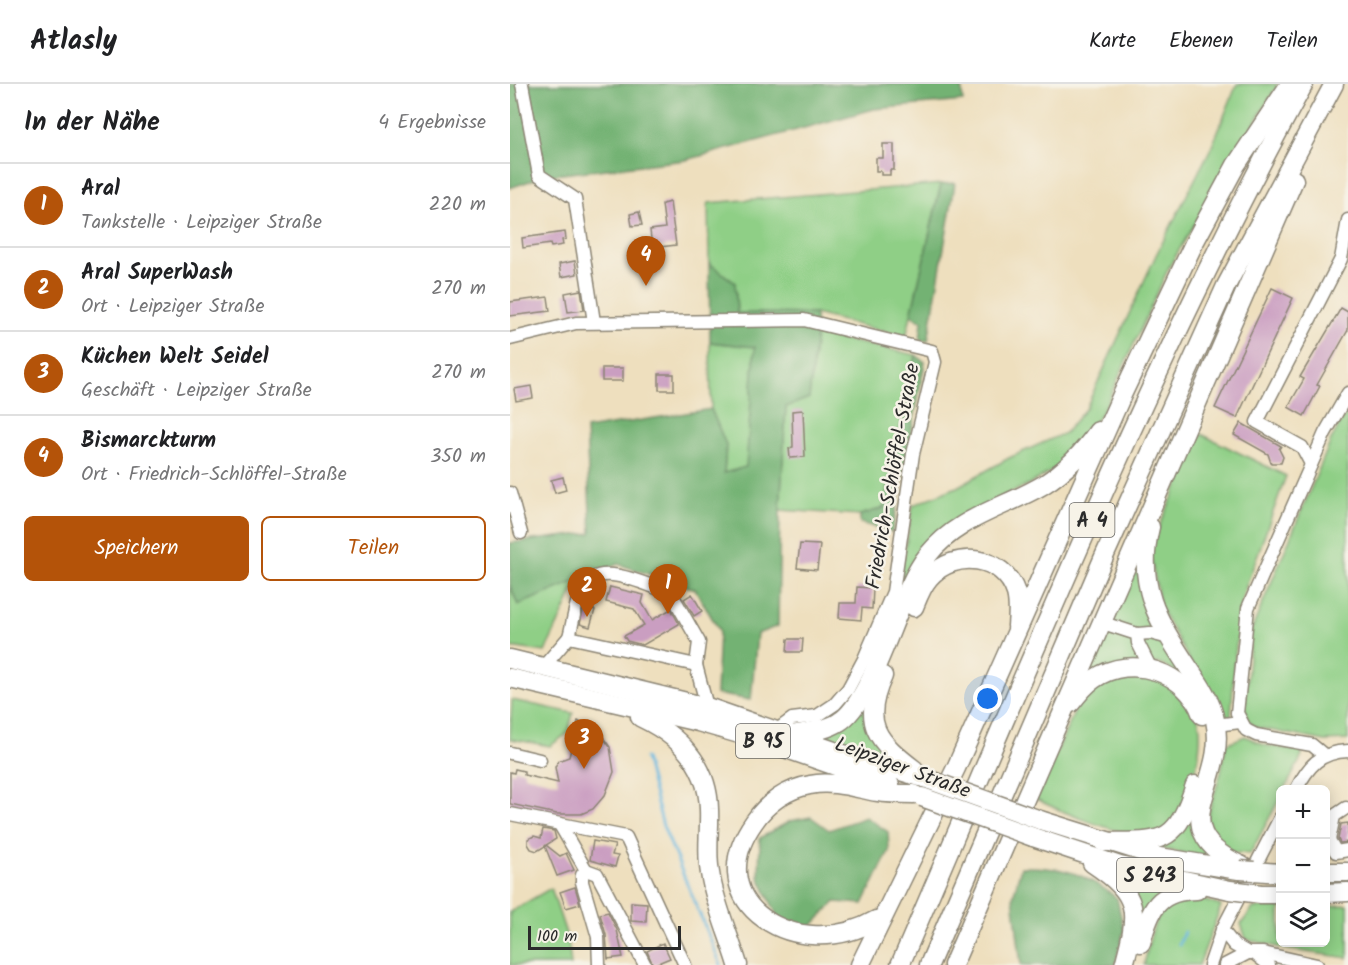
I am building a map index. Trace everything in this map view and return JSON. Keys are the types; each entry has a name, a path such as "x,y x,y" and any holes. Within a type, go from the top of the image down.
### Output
{"highway":[{"path":"860,965 956,768 1122,395 1195,241 1236,165 1290,84"},
{"name":"A 4","path":"900,965 1122,449 1206,270 1304,84"},
{"name":"A 4","path":"929,965 1103,559 1211,319 1334,84"},
{"path":"953,965 1100,622 1296,176 1298,149"},
{"path":"784,732 832,726 854,710 916,571 938,544 967,521 1030,492 1065,469 1090,443 1122,395"},
{"path":"1160,487 1147,541 1146,575 1154,612 1168,638 1200,684 1211,706 1216,725 1216,756 1200,810 1200,824 1211,848 1258,871"},
{"path":"930,780 886,746 876,731 872,713 877,689 924,585 934,573 956,561 981,560 996,567 1009,579 1017,594 1015,639"},
{"name":"Leipziger Straße","path":"510,658 707,707 837,752 930,780 1037,828 1073,851 1154,876 1230,891 1276,894"},
{"path":"1060,716 1086,685 1101,675 1127,667 1151,669 1175,680 1196,702 1204,721 1205,754 1186,814 1173,831 1153,841 1103,842"},
{"name":"Leipziger Straße","path":"510,678 698,722 767,742 918,796 1037,828 1159,857 1258,871"},
{"path":"608,701 668,732 686,748 699,768 709,800 707,846 711,883 738,965"},
{"path":"887,910 862,935 845,945 816,951 787,946 762,930 745,906 739,886 740,855 746,835 764,810 780,796 799,788 830,783 918,796"},
{"path":"1073,851 1118,883 1132,905 1135,918 1124,965"},
{"path":"1330,872 1348,872"},
{"path":"1136,965 1147,920 1164,898 1185,890 1230,891"},
{"path":"1330,893 1348,892"}],"street":[{"path":"522,84 539,175 575,199 594,322"},
{"path":"1311,464 1302,447 1257,422 1345,259 1348,220"},
{"name":"Friedrich-Schlöffel-Straße","path":"510,339 576,322 804,320 932,351 935,362 914,454 893,592 848,689 826,711 817,716 792,719 784,732"},
{"path":"1324,755 1312,745 1256,735 1246,730 1237,713 1248,608 1325,433 1348,393"},
{"path":"510,493 521,533"},
{"path":"544,666 569,637 584,586 593,576 610,574 671,593 699,642 696,664 707,707"},
{"path":"1100,622 1137,634 1150,633 1168,638"},
{"path":"1137,634 1138,643 1151,669"},
{"path":"569,637 696,664"},
{"path":"1216,725 1240,722"},
{"path":"1299,785 1314,761 1324,755 1348,751"},
{"path":"510,753 540,760"},
{"path":"1346,808 1334,816 1329,840 1336,852 1348,850"},
{"path":"510,814 626,837 685,965"},
{"path":"560,825 586,870 597,874 645,965"},
{"path":"1209,965 1222,930 1276,827"},
{"path":"586,870 582,875 582,882 598,937 599,965"},
{"path":"1222,930 1234,945 1269,965"},
{"path":"1225,965 1251,954 1263,953 1311,964"},
{"path":"1288,965 1311,964"}],"green space":[{"path":"510,84 961,84 963,101 874,109 686,160 544,176 510,188"},
{"path":"1237,84 1278,84 1169,267 1107,403 1083,442 1059,467 1028,485 988,503 904,581 900,579 913,505 957,487 1009,458 1065,433 1086,408 1156,255 1212,146"},
{"path":"955,183 928,341 920,340 922,321 911,315 941,184"},
{"path":"941,184 906,337 815,314 737,313 735,283 709,263 708,203"},
{"path":"709,263 735,283 737,313 815,314 816,334 809,398 786,407 780,510 778,626 757,634 751,700 716,694 719,630 695,589 618,564 518,605 510,585 510,543 591,533 586,429 711,409 726,445 724,473 746,467 755,347 710,342"},
{"path":"816,334 916,355 884,508 860,515 780,510 786,406 809,398"},
{"path":"710,342 755,347 747,467 724,473 726,445 711,409"},
{"path":"916,355 925,362 892,532 860,523 860,515 884,508"},
{"path":"1348,410 1348,740 1325,741 1255,727 1247,719 1245,708 1251,631 1332,438"},
{"path":"1201,434 1286,476 1243,595 1235,655 1231,716 1228,720 1222,719 1161,609 1149,549"},
{"path":"1135,553 1189,679 1158,663 1086,679"},
{"path":"579,579 545,652 510,647 510,585 518,605"},
{"path":"1140,671 1166,682 1179,691 1191,704 1199,725 1200,740 1194,774 1189,791 1174,820 1166,829 1159,832 1147,835 1134,834 1090,822 1036,799 1081,697 1096,682"},
{"path":"512,700 573,713 568,733 550,746 510,739"},
{"path":"864,703 886,758 824,735"},
{"path":"1245,736 1264,745 1301,751 1302,756 1287,785 1276,785 1276,805 1250,854 1229,852 1217,843 1207,818 1221,772 1226,744"},
{"path":"1194,809 1212,858 1156,848"},
{"path":"811,817 829,830 866,817 888,832 889,851 863,904 835,902 806,932 780,922 759,877 760,838 790,821"},
{"path":"1021,867 1049,868 1072,873 1094,882 1117,898 1124,931 1115,965 1021,965 1013,897"},
{"path":"1123,879 1172,887 1140,929"},
{"path":"551,888 568,940 571,965 510,965 510,912"},
{"path":"1197,898 1221,906 1199,965 1144,965 1153,928 1163,910 1182,900"},
{"path":"1348,905 1348,958 1277,947 1330,947 1330,906"},
{"path":"1276,907 1276,947 1246,939 1241,924 1253,908"}],"building":[{"path":"883,144 894,144 894,170 890,170 890,175 881,175 881,171 876,171 876,158 883,158"},
{"path":"670,202 676,245 652,248 650,230 665,228 662,204"},
{"path":"639,212 642,225 632,226 630,214"},
{"path":"565,232 566,239 562,240 563,245 551,247 550,244 523,248 522,238"},
{"path":"575,261 577,274 561,277 559,264"},
{"path":"1272,288 1293,298 1237,418 1215,408"},
{"path":"581,290 584,310 568,312 565,293"},
{"path":"548,297 550,311 510,316 510,302"},
{"path":"1341,308 1348,312 1348,330 1317,385 1320,386 1304,416 1288,407 1304,379 1300,377"},
{"path":"602,368 623,368 623,381 602,381"},
{"path":"659,374 674,374 674,390 659,390"},
{"path":"531,386 533,398 516,401 514,389"},
{"path":"803,410 805,457 790,458 789,448 793,447 792,411"},
{"path":"1241,423 1281,446 1279,449 1283,457 1281,463 1271,463 1268,454 1234,435"},
{"path":"563,477 566,490 555,493 551,480"},
{"path":"800,544 820,545 817,570 797,568"},
{"path":"610,587 644,595 642,603 652,620 671,609 679,624 643,645 627,641 624,636 644,625 634,609 606,602"},
{"path":"857,587 873,588 872,609 862,608 861,620 839,618 840,603 856,603"},
{"path":"692,594 702,611 694,616 684,599"},
{"path":"584,607 595,610 590,627 580,624"},
{"path":"788,639 803,639 802,652 787,652"},
{"path":"578,721 600,733 610,747 614,772 605,795 593,809 581,814 557,814 510,804 510,772 514,773 515,769 524,771 524,775 558,783 555,767 558,761 569,757"},
{"path":"1348,823 1348,842 1340,843 1338,839 1341,824"},
{"path":"543,829 554,831 556,839 546,845 560,856 566,853 574,870 557,876 545,846 537,851 531,849 528,839 534,836 541,838"},
{"path":"593,841 615,845 612,855 618,856 615,867 590,860"},
{"path":"575,887 580,904 566,908 560,892"},
{"path":"631,902 647,903 646,922 631,921"},
{"path":"608,912 617,930 623,957 608,959 606,935 600,914"},
{"path":"663,943 670,958 653,965 647,951"}],"waterway":[{"path":"645,758 663,826 721,965"},
{"path":"1179,945 1184,932"}],"place":[{"name":"Bismarckturm","path":"646,286"},
{"name":"Aral","path":"668,614"},
{"name":"Aral SuperWash","path":"587,617"},
{"name":"Küchen Welt Seidel","path":"584,769"}]}
